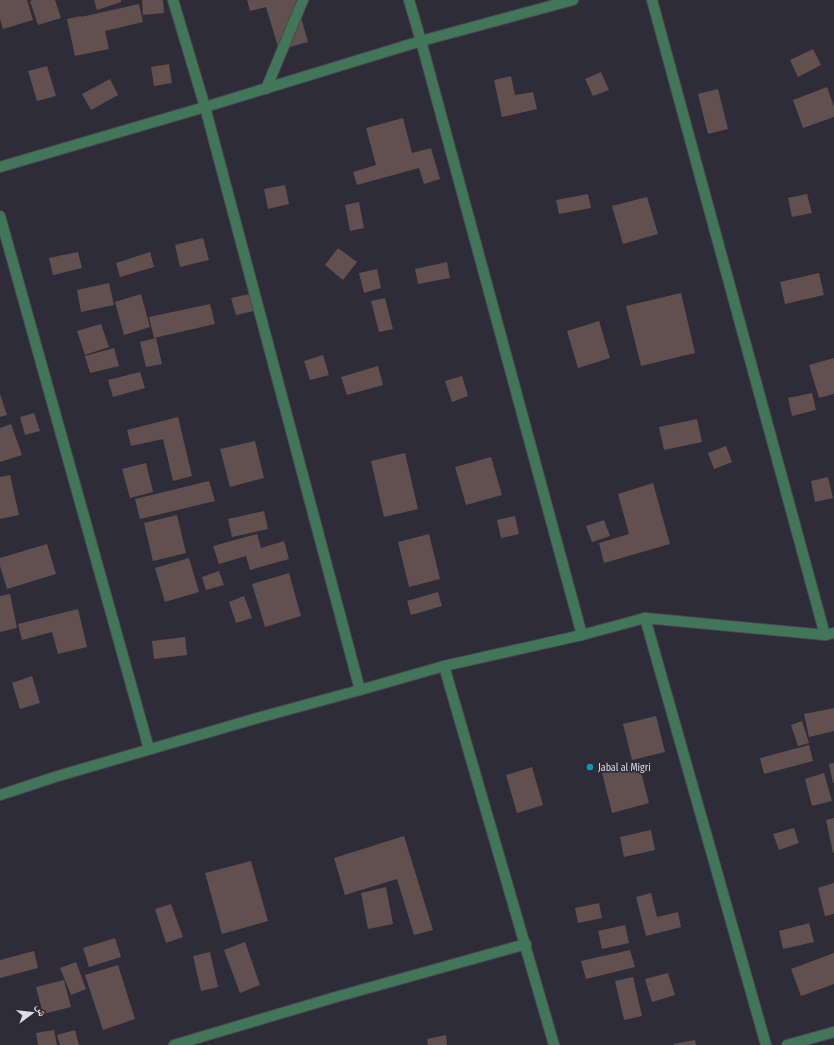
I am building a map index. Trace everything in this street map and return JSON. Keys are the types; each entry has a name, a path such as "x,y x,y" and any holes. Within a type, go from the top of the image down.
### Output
{"street":[{"path":"173,0 205,107 360,690"},
{"path":"266,89 303,0"},
{"path":"408,0 421,41 582,635"},
{"path":"0,167 266,89 421,41 572,0"},
{"path":"0,795 149,749 444,666 582,635 645,618 830,634 652,0"},
{"path":"0,216 149,749"},
{"path":"645,618 766,1045"},
{"path":"444,666 526,944 554,1045"},
{"path":"174,1045 336,997 526,944"},
{"path":"787,1045 834,1032"}],"building":[{"path":"0,0 27,0 33,20 3,29 0,19"},
{"path":"55,0 61,18 38,25 30,1"},
{"path":"94,0 121,0 121,2 97,10"},
{"path":"142,0 163,0 164,13 143,15"},
{"path":"247,0 296,0 308,42 279,50 266,7 250,11"},
{"path":"139,4 143,22 105,31 109,49 75,56 67,19"},
{"path":"813,49 821,65 798,77 790,60"},
{"path":"169,64 172,83 154,86 151,67"},
{"path":"47,66 56,96 37,101 28,71"},
{"path":"601,72 609,90 593,96 585,79"},
{"path":"511,76 515,95 533,92 537,109 502,117 494,80"},
{"path":"110,79 118,95 91,110 82,94"},
{"path":"827,87 834,107 834,117 803,128 793,100"},
{"path":"718,89 728,129 708,134 698,94"},
{"path":"403,118 412,153 431,148 440,179 424,184 419,168 357,185 353,172 376,165 366,128"},
{"path":"285,185 289,204 268,209 264,189"},
{"path":"588,194 591,208 559,214 556,200"},
{"path":"807,194 812,213 792,217 788,198"},
{"path":"647,197 658,234 623,244 612,206"},
{"path":"359,202 364,228 350,231 345,205"},
{"path":"203,238 209,260 180,267 175,245"},
{"path":"338,248 357,262 343,280 325,265"},
{"path":"78,252 82,268 53,275 49,258"},
{"path":"150,252 154,267 120,277 116,263"},
{"path":"447,262 450,278 418,284 415,269"},
{"path":"377,269 381,288 364,293 359,273"},
{"path":"819,273 824,295 785,304 780,282"},
{"path":"109,283 114,305 81,312 77,290"},
{"path":"254,293 258,310 236,315 231,298"},
{"path":"681,293 695,353 641,366 626,306"},
{"path":"141,294 150,327 124,335 115,302"},
{"path":"385,298 393,329 379,332 371,301"},
{"path":"210,304 215,324 154,338 149,317"},
{"path":"599,321 610,358 578,368 567,331"},
{"path":"101,324 109,347 85,355 77,331"},
{"path":"156,338 162,364 146,367 140,342"},
{"path":"114,348 119,366 90,373 85,356"},
{"path":"323,355 329,375 310,380 304,361"},
{"path":"834,358 834,394 819,398 809,365"},
{"path":"378,366 383,385 347,395 341,377"},
{"path":"140,372 145,388 113,397 108,380"},
{"path":"462,376 468,396 452,402 445,381"},
{"path":"812,393 816,410 792,416 788,398"},
{"path":"0,394 7,415 0,417"},
{"path":"34,413 40,431 25,435 20,417"},
{"path":"178,417 192,476 173,481 163,439 131,446 127,430"},
{"path":"697,419 702,442 664,450 659,427"},
{"path":"11,424 22,455 0,462 0,428"},
{"path":"255,441 264,478 230,487 220,449"},
{"path":"726,446 732,462 714,469 708,453"},
{"path":"405,453 418,509 384,517 371,461"},
{"path":"491,457 502,495 466,505 455,467"},
{"path":"146,463 153,492 130,498 122,469"},
{"path":"10,475 19,515 0,519 0,477"},
{"path":"828,477 833,498 815,502 811,481"},
{"path":"209,481 215,501 140,519 135,499"},
{"path":"653,483 670,544 604,563 599,543 629,534 618,494"},
{"path":"264,511 268,529 232,537 228,519"},
{"path":"177,515 186,553 153,561 144,523"},
{"path":"515,516 519,534 501,538 497,520"},
{"path":"604,520 610,536 592,542 586,526"},
{"path":"257,534 261,548 284,541 289,559 250,570 246,556 219,564 213,546"},
{"path":"429,534 440,579 409,587 398,542"},
{"path":"47,544 56,574 7,589 0,566 0,558"},
{"path":"189,558 199,592 165,602 155,568"},
{"path":"219,571 224,585 206,590 202,577"},
{"path":"289,573 301,616 265,627 252,584"},
{"path":"438,592 442,606 411,615 407,601"},
{"path":"10,594 17,628 0,632 0,596"},
{"path":"244,596 252,618 236,623 229,602"},
{"path":"78,609 87,647 58,654 52,632 22,640 18,624"},
{"path":"185,637 187,655 154,659 152,641"},
{"path":"32,676 40,703 20,709 12,683"},
{"path":"834,708 834,731 809,737 804,714"},
{"path":"656,716 665,752 632,760 623,724"},
{"path":"802,721 809,743 798,746 791,725"},
{"path":"809,745 813,761 764,774 760,758"},
{"path":"834,763 834,783 833,783 829,764"},
{"path":"639,764 649,803 612,813 602,773"},
{"path":"532,767 543,805 517,813 506,775"},
{"path":"824,773 832,801 812,806 805,779"},
{"path":"834,818 834,853 833,853 826,820"},
{"path":"794,828 799,843 779,850 773,834"},
{"path":"651,830 655,850 624,857 620,837"},
{"path":"404,836 433,930 414,935 397,879 345,895 334,858"},
{"path":"251,861 268,921 222,934 205,873"},
{"path":"834,883 834,914 825,916 818,888"},
{"path":"386,887 393,924 368,929 361,893"},
{"path":"651,893 657,917 678,912 681,927 646,936 636,897"},
{"path":"599,903 602,918 578,923 575,908"},
{"path":"171,904 183,937 166,943 155,909"},
{"path":"809,923 814,942 783,949 779,931"},
{"path":"625,925 629,943 602,949 598,931"},
{"path":"115,938 121,957 89,967 83,948"},
{"path":"245,942 260,985 240,993 224,950"},
{"path":"630,950 635,967 586,979 581,961"},
{"path":"34,951 38,968 0,978 0,960"},
{"path":"210,952 218,987 201,991 193,956"},
{"path":"834,953 834,984 801,996 791,969"},
{"path":"76,962 86,989 71,995 60,968"},
{"path":"118,965 135,1019 103,1030 85,975"},
{"path":"668,973 675,995 652,1002 645,979"},
{"path":"633,977 642,1016 624,1020 615,981"},
{"path":"64,980 71,1007 43,1014 36,987"},
{"path":"54,1030 57,1045 38,1045 36,1033"},
{"path":"75,1030 79,1045 60,1045 57,1035"},
{"path":"446,1035 447,1045 428,1045 427,1039"},
{"path":"695,1040 696,1045 673,1045 673,1044"}],"place":[{"name":"Jabal al Migri","path":"590,767"}]}
